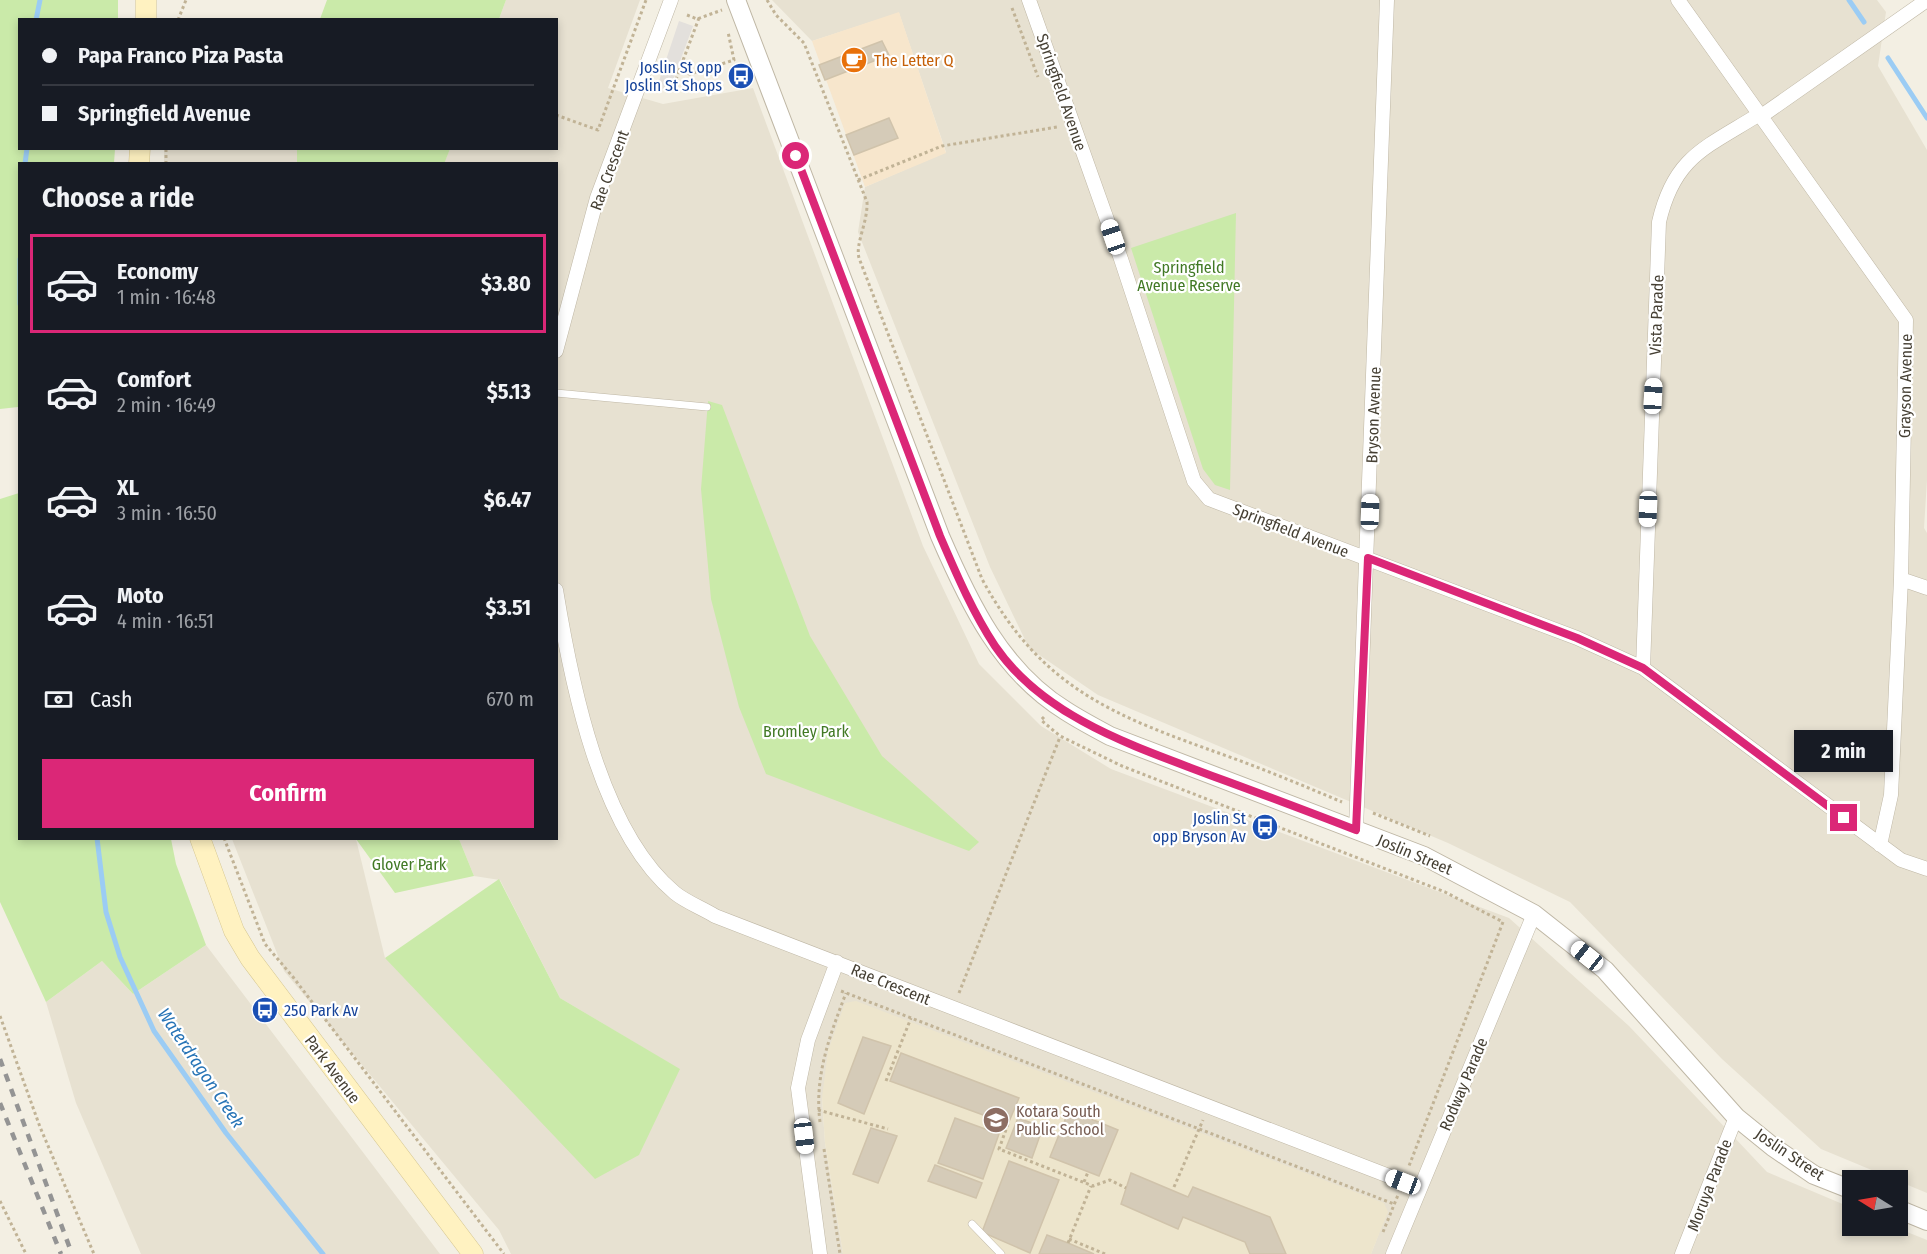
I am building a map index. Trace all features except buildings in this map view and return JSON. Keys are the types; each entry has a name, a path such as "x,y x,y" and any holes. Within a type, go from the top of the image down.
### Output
{"main road":[{"path":"146,0 146,18"},
{"name":"Park Avenue","path":"201,840 211,874 245,951 473,1254"}],"street":[{"name":"Rae Crescent","path":"558,342 597,198 671,0"},
{"name":"Springfield Avenue","path":"1029,0 1121,259 1194,481 1209,499 1577,638 1643,668 1901,860 1927,869"},
{"name":"Bryson Avenue","path":"1356,830 1368,558 1387,0"},
{"name":"Grayson Avenue","path":"1678,0 1906,320 1901,579 1891,795 1880,844"},
{"name":"Vista Parade","path":"1643,668 1659,222 1665,197 1677,174 1695,155 1759,116 1927,0"},
{"name":"Joslin Street","path":"727,7 964,591 996,647 1027,681 1065,711 1110,736 1356,830 1463,874 1534,914 1605,970 1736,1117 1773,1147 1814,1174 1842,1186"},
{"path":"1901,579 1927,588"},
{"name":"Rae Crescent","path":"558,602 571,678 595,759 628,836 646,863 676,894 715,916 1420,1188"},
{"name":"Rodway Parade","path":"1393,1254 1534,914"},
{"path":"819,1254 798,1088 808,1040 837,962"},
{"name":"Moruya Parade","path":"1682,1254 1736,1117"},
{"path":"1908,1213 1927,1221"}],"lane":[{"path":"558,393 707,407"},
{"path":"972,1224 1001,1254"}],"path":[{"path":"179,18 186,0"},
{"path":"558,116 598,130 646,0"},
{"path":"767,0 776,15 804,43 867,202 868,214 857,250 859,258 982,579 1009,623 1033,653 1067,684 1114,712 1346,803"},
{"path":"687,15 699,18 727,7"},
{"path":"724,20 727,7"},
{"path":"1012,8 1041,84"},
{"path":"672,91 699,18"},
{"path":"679,71 690,74 734,60 728,30"},
{"path":"858,180 942,146 1057,127 1053,116"},
{"path":"1047,712 1041,720 1060,736 1122,766 1445,892 1503,922 1408,1168"},
{"path":"953,1009 1060,736"},
{"path":"1373,813 1430,836"},
{"path":"225,840 265,944 293,977 504,1254"},
{"path":"838,990 1394,1204"},
{"path":"821,1130 818,1110 824,1055 846,993"},
{"path":"0,1016 40,1127 94,1254"},
{"path":"886,1081 911,1018"},
{"path":"818,1110 888,1129"},
{"path":"1174,1187 1204,1118"},
{"path":"1008,1124 999,1149 1091,1186 1110,1180 1126,1188"},
{"path":"822,1141 840,1254"},
{"path":"1084,1182 1088,1172"},
{"path":"1068,1243 1091,1186"},
{"path":"1383,1234 1398,1195"},
{"path":"0,1201 26,1254"},
{"path":"1070,1239 1106,1254"}],"shaded area":[{"path":"506,0 640,0 608,88 663,104 753,88 923,546 979,664 1041,726 1111,769 1509,918 1629,1026 1767,1172 1842,1204 1842,1236 1908,1236 1908,1232 1927,1240 1927,1254 1371,1254 1387,1212 822,1098 825,1143 843,1254 511,1254 499,1230 284,971 232,840 356,840 385,958 679,1069 560,998 500,880 474,876 459,840 558,840 558,162 444,162 450,150 558,150 558,18 499,18"},
{"path":"772,0 1877,0 1886,12 1878,66 1927,150 1927,480 1924,528 1927,533 1927,1193 1908,1185 1908,1170 1872,1170 1821,1149 1722,1059 1570,902 1448,843 1098,695 1029,648 990,567 858,232 865,187 946,152 899,13 812,41"},
{"path":"899,12 946,153 865,187 812,41"},
{"path":"679,21 693,26 669,91 657,87"},
{"path":"164,150 297,150 297,162 164,162"},
{"path":"206,945 440,1254 141,1254 76,1103 46,1002 102,961 133,994"},
{"name":"Kotara South Public School","path":"856,1001 1384,1203 1388,1212 1371,1254 843,1254 825,1143 822,1098 828,1051 845,1003"}],"green space":[{"path":"0,0 118,0 118,18 18,18 18,150 115,150 114,162 18,162 18,407 0,409"},
{"path":"327,0 506,0 499,18 320,18"},
{"path":"297,150 450,150 445,162 297,162"},
{"name":"Springfield Avenue Reserve","path":"1236,213 1230,490 1215,485 1203,469 1131,248"},
{"name":"Bromley Park","path":"708,401 722,405 810,636 882,756 979,842 969,851 766,774 739,707 711,599 701,489"},
{"path":"18,493 18,840 171,840 176,864 206,945 133,994 102,961 46,1002 0,902 0,499"},
{"name":"Glover Park","path":"357,840 459,840 474,876 395,893"},
{"path":"499,879 560,998 680,1069 639,1155 595,1179 385,958"}],"waterway":[{"name":"Waterdragon Creek","path":"36,18 40,0"},
{"path":"1849,0 1864,22"},
{"path":"1888,58 1927,118"},
{"name":"Waterdragon Creek","path":"25,162 27,150"},
{"name":"Waterdragon Creek","path":"97,840 106,912 120,957 154,1031 226,1133 323,1254"}],"railway":[{"path":"0,1059 72,1254"},
{"path":"0,1103 61,1254"}],"place":[{"name":"The Letter Q","path":"854,60"},
{"name":"Joslin St opp Joslin St Shops","path":"741,76"},
{"name":"Joslin St opp Bryson Av","path":"1265,827"},
{"name":"250 Park Av","path":"265,1010"},
{"name":"Kotara South Public School","path":"996,1120"}],"route":[{"path":"796,156 940,536 964,591 996,647 1027,681 1065,711 1110,736 1356,830 1368,558 1577,638 1643,668 1844,818"}]}
